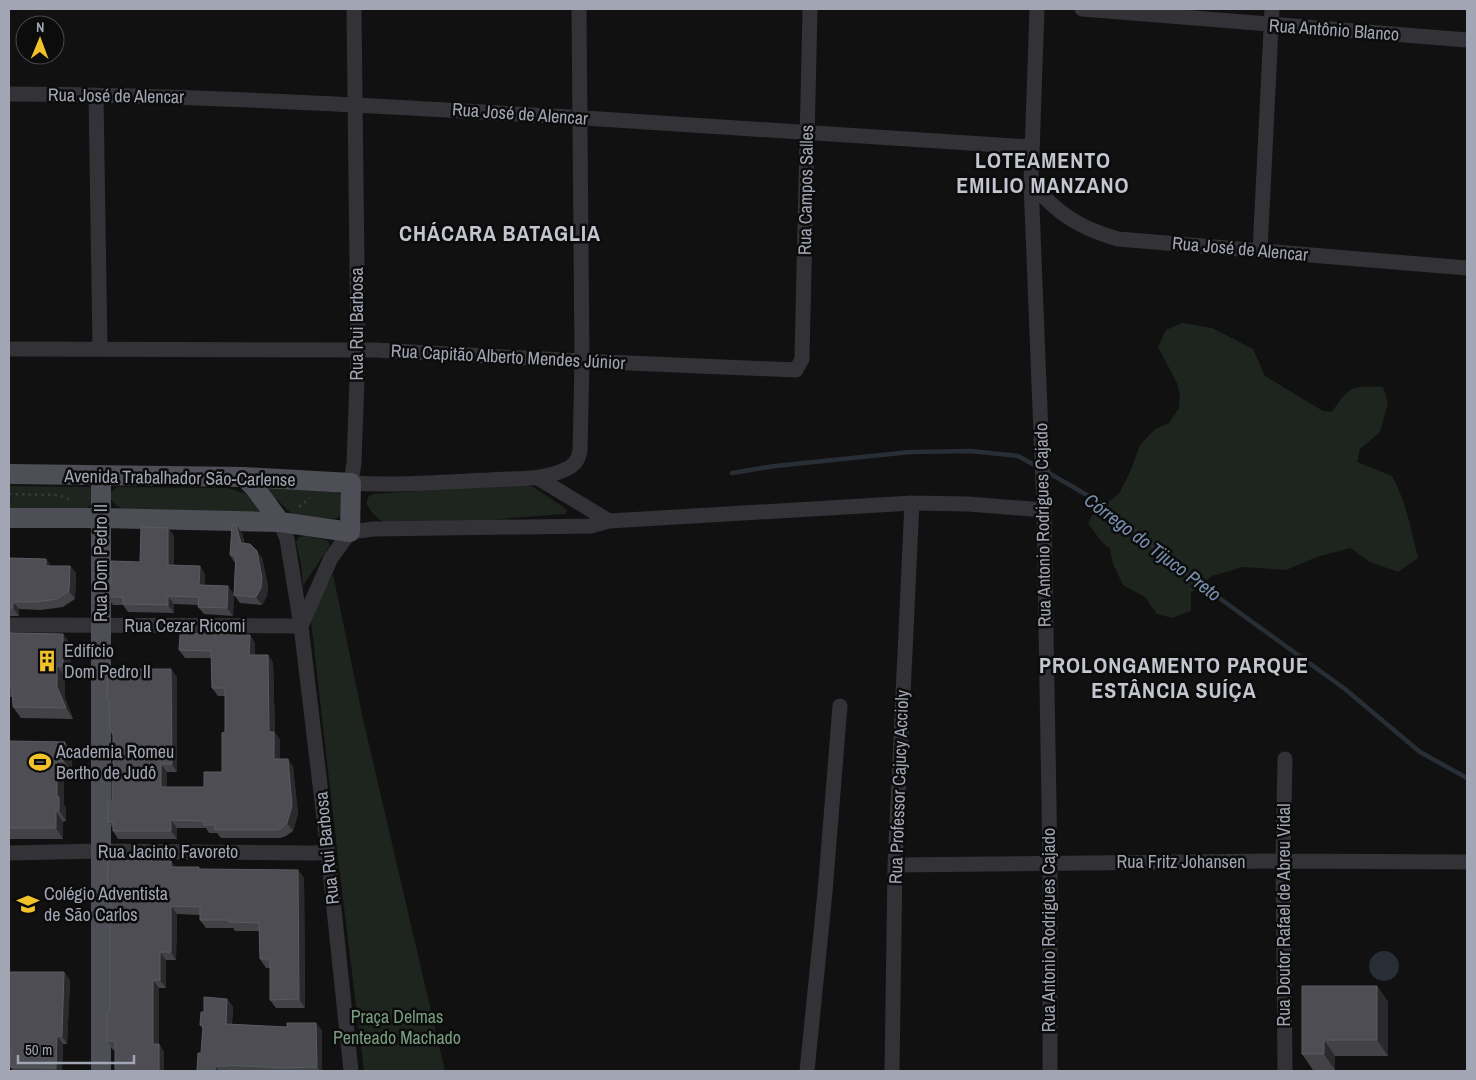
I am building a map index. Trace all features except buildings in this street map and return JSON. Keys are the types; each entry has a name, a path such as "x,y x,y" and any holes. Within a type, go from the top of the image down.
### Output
{"main road":[{"name":"Avenida Trabalhador São-Carlense","path":"9,474 244,477 351,483"},
{"name":"Rua Dom Pedro II","path":"101,475 101,1071"},
{"path":"244,477 280,522"},
{"name":"Rua Rui Barbosa","path":"350,532 351,483"},
{"path":"9,518 280,522 350,532"}],"street":[{"name":"Rua Rui Barbosa","path":"351,483 354,463 358,351 354,9"},
{"path":"351,483 379,486 538,478 566,470 574,465 578,459 580,451 582,361 579,9"},
{"name":"Rua Campos Salles","path":"796,370 802,360 810,9"},
{"name":"Rua Antonio Rodrigues Cajado","path":"1037,9 1031,182 1044,505 1050,863 1050,1071"},
{"name":"Rua Antônio Blanco","path":"1082,9 1467,40"},
{"path":"1260,251 1272,9"},
{"name":"Rua José de Alencar","path":"9,94 96,95 354,104 808,131 1031,148"},
{"path":"96,95 100,349"},
{"name":"Rua José de Alencar","path":"1031,182 1057,210 1076,223 1096,233 1118,239 1467,268"},
{"name":"Rua Capitão Alberto Mendes Júnior","path":"9,349 375,350 796,370"},
{"path":"538,478 608,521"},
{"path":"301,626 331,558 350,532 394,529 591,526 608,521 912,503 1044,505"},
{"name":"Rua Professor Cajucy Accioly","path":"892,1071 895,865 912,503"},
{"name":"Rua Rui Barbosa","path":"280,522 287,539 301,626 328,852 351,1071"},
{"name":"Rua Cezar Ricomi","path":"9,625 301,626"},
{"path":"807,1071 825,892 840,706"},
{"name":"Rua Doutor Rafael de Abreu Vidal","path":"1285,759 1283,861 1285,1071"},
{"name":"Rua Jacinto Favoreto","path":"9,853 328,852"},
{"name":"Rua Fritz Johansen","path":"895,865 1283,861 1467,862"}],"path":[{"path":"9,494 58,495 75,502"}],"green space":[{"path":"1182,323 1212,328 1253,349 1265,376 1323,411 1332,412 1348,392 1358,387 1383,387 1388,403 1380,432 1360,449 1357,462 1392,476 1405,506 1418,558 1398,572 1370,562 1350,548 1317,557 1286,570 1243,567 1212,576 1191,593 1191,611 1172,618 1157,614 1145,597 1123,585 1113,564 1110,549 1101,541 1088,523 1094,512 1119,494 1140,445 1155,429 1169,423 1179,408 1180,395 1177,383 1158,347 1166,330"},
{"path":"520,484 532,486 566,509 567,512 565,514 460,522 389,524 376,516 366,503 369,496 373,494"},
{"path":"9,486 90,487 92,491 91,505 84,510 9,508"},
{"path":"117,487 228,488 247,494 260,509 248,512 124,509 114,504 111,499 110,493"},
{"path":"267,488 338,492 342,496 344,514 335,519 293,515"},
{"path":"306,536 327,540 330,545 303,586 296,542 299,537"},
{"name":"Praça Delmas Penteado Machado","path":"333,574 363,719 445,1071 364,1071 311,621 319,599"}],"shaded area":[{"path":"1384,951 1390,952 1398,960 1398,972 1390,980 1384,981 1378,980 1370,972 1369,966 1370,960 1378,952"}],"waterway":[{"name":"Córrego do Tijuco Preto","path":"732,473 775,466 910,452 971,451 1018,456 1038,467"},
{"name":"Córrego do Tijuco Preto","path":"1047,472 1101,503 1193,579 1345,689 1420,752 1467,778"}],"place":[{"name":"Edifício Dom Pedro II","path":"47,661"},
{"name":"Academia Romeu Bertho de Judô","path":"40,762"},
{"name":"Colégio Adventista de São Carlos","path":"28,904"}],"district":[{"name":"LOTEAMENTO EMILIO MANZANO","path":"1043,172"},
{"name":"CHÁCARA BATAGLIA","path":"500,233"},
{"name":"PROLONGAMENTO PARQUE ESTÂNCIA SUÍÇA","path":"1174,678"}]}
